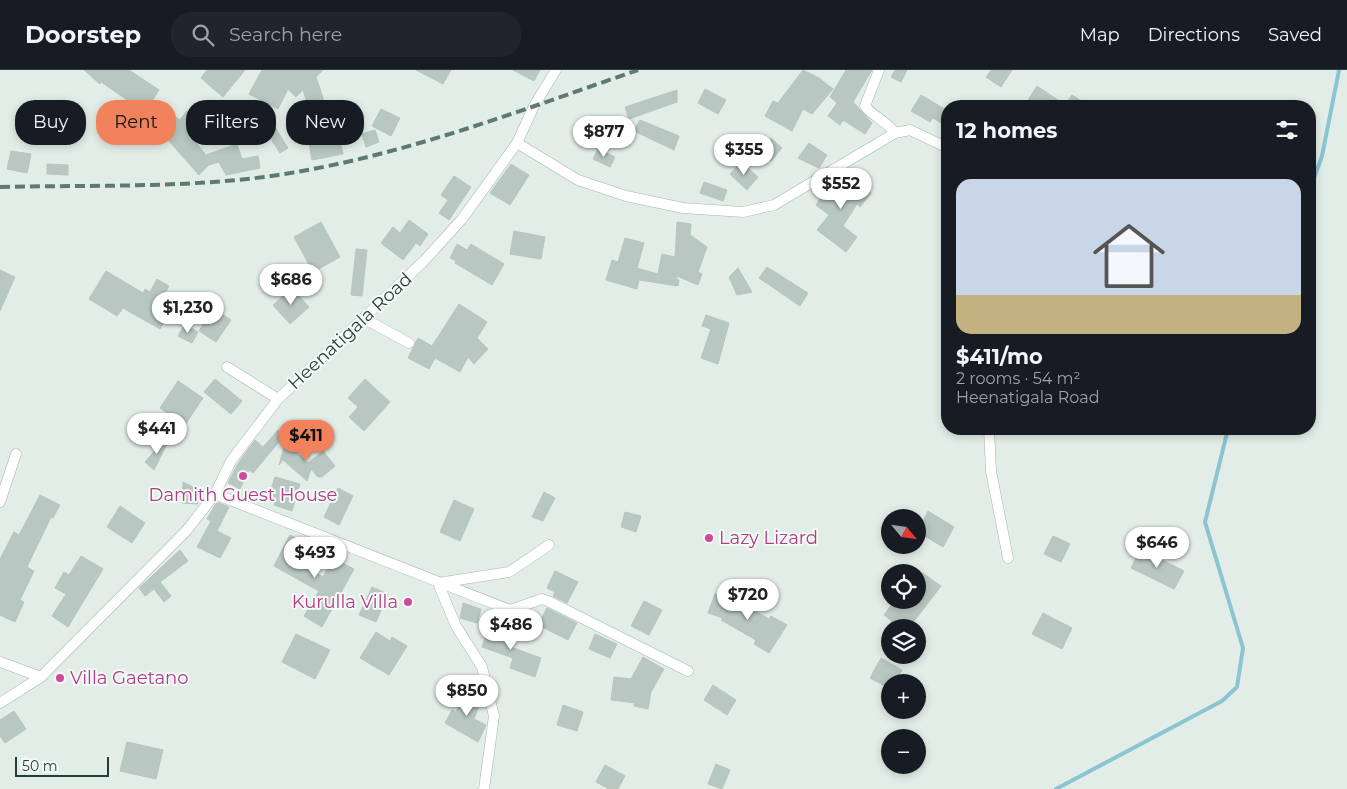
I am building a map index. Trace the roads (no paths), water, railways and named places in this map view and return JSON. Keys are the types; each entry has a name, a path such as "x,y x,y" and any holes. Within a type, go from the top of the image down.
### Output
{"street":[{"name":"Heenatigala Road","path":"0,703 41,677 187,530 215,494 231,461 278,399 424,261 462,220 517,143 534,106 556,70"},
{"path":"879,70 865,106 868,110 889,123 896,133"},
{"path":"517,143 578,180 626,196 683,208 742,212 774,205 896,133 910,130 941,145"},
{"path":"363,318 409,343"},
{"path":"228,367 278,399"},
{"path":"989,435 991,471 1008,558"},
{"path":"0,502 16,454"},
{"path":"215,494 510,610 542,599 548,601 688,671"},
{"path":"438,583 509,572 549,545"},
{"path":"438,583 456,626 482,667 494,716 484,789"},
{"path":"0,662 41,677"}],"waterway":[{"path":"1316,172 1322,156 1339,70"},
{"path":"1056,789 1222,701 1237,687 1243,648 1205,522 1227,435"}],"railway":[{"path":"0,187 198,183 264,177 312,169 359,159 453,133 638,70"}],"place":[{"name":"Damith Guest House","path":"243,476"},
{"name":"Lazy Lizard","path":"709,538"},
{"name":"Kurulla Villa","path":"408,602"},
{"name":"Villa Gaetano","path":"60,678"}]}
